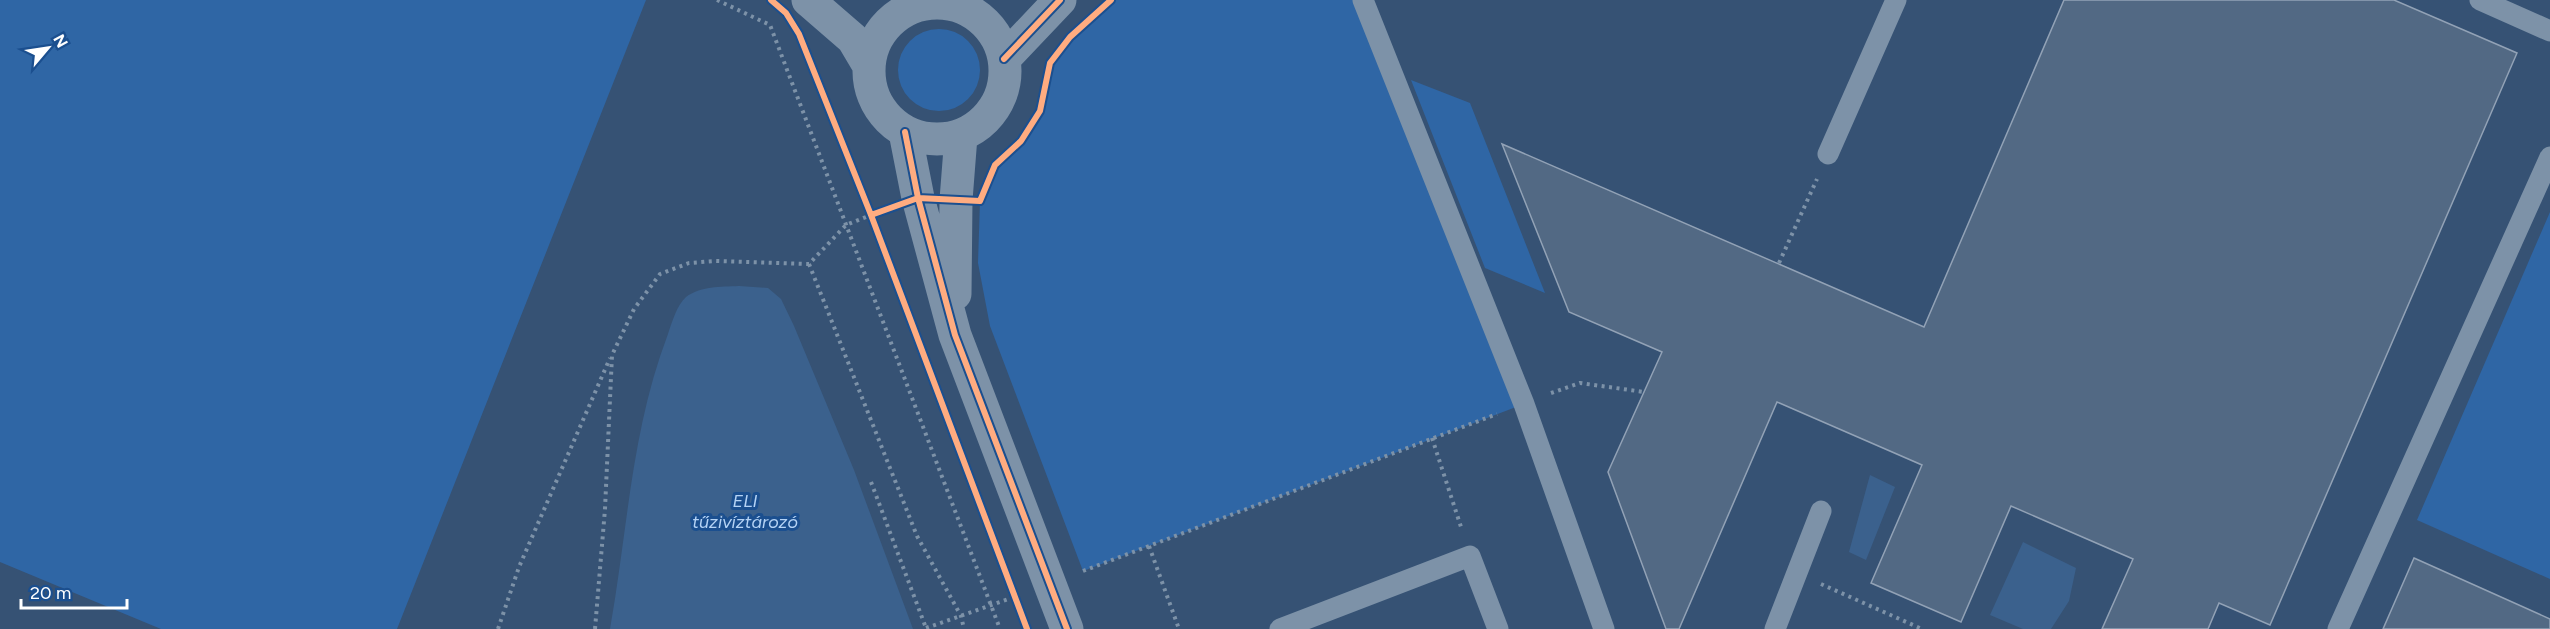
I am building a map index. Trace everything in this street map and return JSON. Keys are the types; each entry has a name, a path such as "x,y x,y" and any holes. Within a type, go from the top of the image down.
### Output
{"street":[{"path":"808,0 854,39 869,66"},
{"path":"1004,59 1060,0"},
{"path":"907,3 976,5 984,21 997,38 1004,59 1005,83 997,105 981,124 961,136 942,140 923,138 905,132 889,120 877,104 870,85 869,66 873,45 884,28 907,3"},
{"path":"905,132 918,198 955,335 1067,629"},
{"path":"955,335 956,200 961,136"}],"lane":[{"path":"1363,0 1524,404 1604,629"},
{"path":"1828,154 1896,0"},
{"path":"2480,0 2550,31"},
{"path":"2338,629 2550,157"},
{"path":"1775,629 1821,511"},
{"path":"1280,629 1470,556 1498,629"}],"path":[{"path":"717,0 770,25 1000,629"},
{"path":"1779,264 1828,154"},
{"path":"867,204 875,226"},
{"path":"498,629 519,567 612,355 634,309 660,274 689,263 716,261 809,264 846,225 871,215"},
{"path":"809,264 917,536 961,616 964,629"},
{"path":"595,629 605,509 612,355"},
{"path":"871,482 926,629 1580,383 1644,393"},
{"path":"1432,438 1470,556"},
{"path":"1149,546 1179,629"},
{"path":"1078,560 1086,580"},
{"path":"1797,574 1922,629"},
{"path":"1011,585 1019,607"}],"shaded area":[{"path":"0,0 646,0 397,629 161,629 0,562"},
{"path":"1111,0 1363,0 1524,404 1083,571 990,326 978,263 980,201 995,165 1021,141 1040,111 1050,63 1070,37"},
{"path":"939,29 955,32 968,41 977,54 980,70 977,86 968,99 955,108 939,111 923,108 910,99 901,86 898,70 901,54 910,41 923,32"},
{"path":"1411,80 1470,103 1545,293 1485,268"},
{"path":"2550,212 2550,579 2417,520"}],"water":[{"name":"ELI tűzivíztározó","path":"739,286 768,288 781,299 854,470 913,629 610,629 638,443 656,370 673,319 683,300 692,293 711,288"},
{"path":"1870,475 1895,487 1866,560 1849,552"},
{"path":"2023,542 2076,568 2069,601 2051,629 2023,629 1990,615"}],"building":[{"path":"2064,0 2394,0 2517,53 2270,625 2219,603 2208,629 2102,629 2133,559 2011,506 1961,622 1871,583 1922,465 1777,402 1679,629 1666,629 1608,472 1662,352 1569,312 1502,144 1924,327"},
{"path":"2414,558 2550,619 2550,629 2383,629"}],"cycle path":[{"path":"771,0 786,13 799,34 871,215 1027,629"},
{"path":"1004,59 1060,0"},
{"path":"871,215 918,198 980,201 995,165 1021,141 1040,111 1050,63 1070,37 1111,0"},
{"path":"905,132 918,198 955,335 1067,629"}]}
